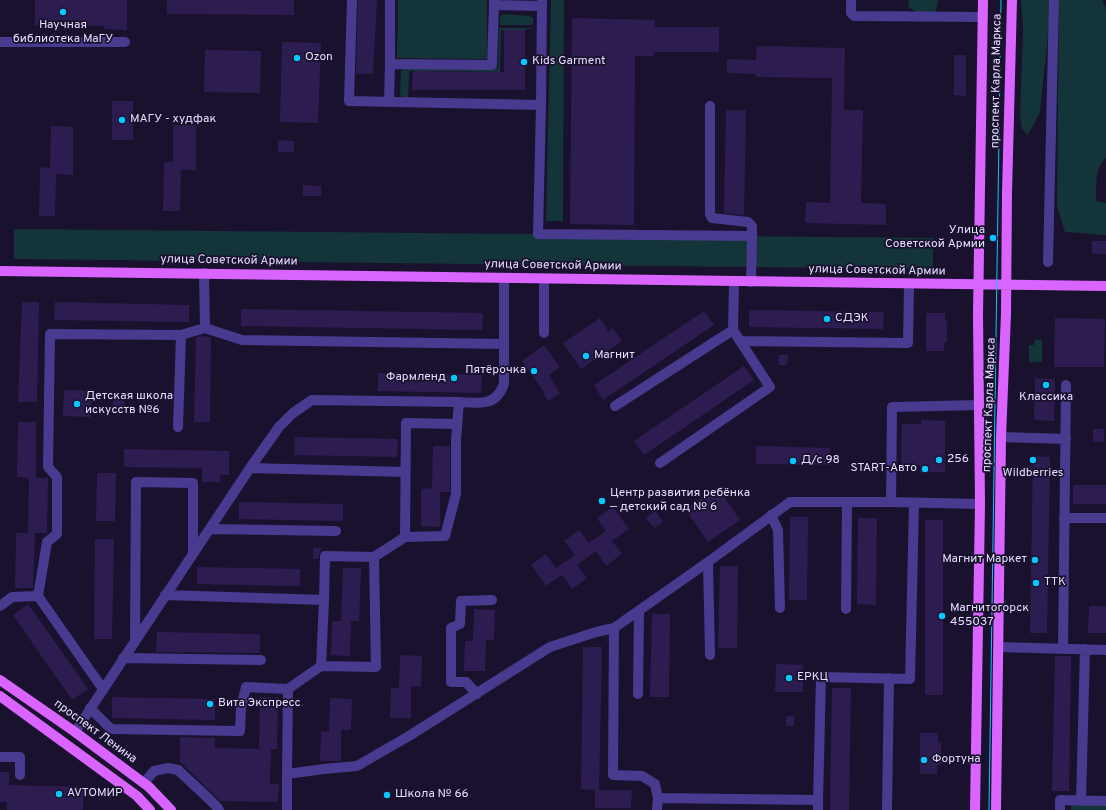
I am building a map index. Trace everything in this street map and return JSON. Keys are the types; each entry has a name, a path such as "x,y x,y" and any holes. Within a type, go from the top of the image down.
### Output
{"main road":[{"name":"проспект Карла Маркса","path":"975,810 980,504 978,285 983,0"},
{"name":"проспект Карла Маркса","path":"996,810 1001,437 1012,0"},
{"name":"улица Советской Армии","path":"0,271 909,285 1106,286"},
{"name":"проспект Ленина","path":"0,680 144,783 171,810"},
{"path":"0,696 137,796 150,810"}],"lane":[{"path":"352,0 349,101 541,105"},
{"path":"389,101 390,0"},
{"path":"851,0 851,13 854,16 982,17"},
{"path":"1048,262 1054,0"},
{"path":"390,64 492,65 494,3 542,3 538,234 752,236"},
{"path":"0,42 125,42"},
{"path":"710,106 710,214 712,218 748,222 752,226 751,282"},
{"path":"204,273 204,328"},
{"path":"74,732 250,468 279,427 292,413 312,400 482,403 491,400 501,392 504,383 504,278"},
{"path":"544,279 544,333"},
{"path":"660,463 770,387 733,330 734,282"},
{"path":"740,341 908,343 909,285"},
{"path":"103,689 38,596 47,542 57,534 58,477 48,467 50,334 181,335 204,328 242,340 504,344"},
{"path":"615,406 733,330"},
{"path":"178,428 181,335"},
{"path":"1063,649 1066,385"},
{"path":"321,666 325,556 374,557 405,537 444,536 456,494 458,402"},
{"path":"890,502 892,407 980,405"},
{"path":"405,537 406,423 457,424"},
{"path":"1001,437 1066,439"},
{"path":"250,468 405,472"},
{"path":"135,641 136,482 193,483 193,554"},
{"path":"287,774 357,766 409,736 550,647 596,632 614,628 790,502 980,504"},
{"path":"846,609 848,502"},
{"path":"658,798 818,805 821,677 910,679 914,503"},
{"path":"771,515 778,530 780,608"},
{"path":"1064,518 1106,518"},
{"path":"210,529 336,531"},
{"path":"90,708 111,728 240,731 241,708 246,687 288,689 321,666 376,667 374,557"},
{"path":"708,562 710,654"},
{"path":"165,595 324,600"},
{"path":"0,604 12,597 38,596"},
{"path":"477,694 466,682 451,682 451,628 460,624 461,601 492,600"},
{"path":"638,694 639,611"},
{"path":"614,628 612,775 642,776 655,784 658,798 657,810"},
{"path":"999,647 1106,650"},
{"path":"1081,801 1085,649"},
{"path":"123,658 261,660"},
{"path":"887,810 889,678"},
{"path":"287,810 288,689"},
{"path":"0,757 20,757 20,775"},
{"path":"144,783 154,771 168,768 178,770 219,810"},
{"path":"1060,810 1060,800 1106,801"}],"green space":[{"path":"398,0 487,0 487,59 397,58"},
{"path":"551,0 564,0 563,221 546,221"},
{"path":"909,0 938,0 936,12 920,14 908,7"},
{"path":"1021,0 1050,0 1049,25 1040,112 1028,135 1022,129 1020,115 1023,30"},
{"path":"1059,0 1102,0 1106,9 1106,158 1102,162 1098,172 1096,183 1096,201 1106,203 1106,235 1065,232 1057,206"},
{"path":"503,14 529,16 533,18 533,25 500,25 500,17"},
{"path":"499,28 533,28 525,30 501,30 500,72 409,71 408,102 400,95 401,71 408,66 498,68"},
{"path":"14,229 933,238 933,269 14,259"},
{"path":"1035,340 1042,340 1042,362 1029,362 1029,345 1034,345"},
{"path":"1071,804 1106,805 1106,810 1071,810"}],"building":[{"path":"35,0 127,0 127,30 104,29 104,26 35,25"},
{"path":"167,0 294,0 294,15 167,14"},
{"path":"358,0 377,0 373,74 356,74"},
{"path":"572,18 655,20 655,27 719,27 719,52 654,52 654,56 635,56 634,225 570,224"},
{"path":"504,30 525,30 525,90 412,90 413,71 504,72"},
{"path":"282,42 321,43 318,123 280,122"},
{"path":"757,46 845,48 844,110 863,110 861,203 886,204 886,225 805,223 806,202 830,203 832,78 756,77 756,74 727,73 727,59 756,60"},
{"path":"205,50 261,51 260,93 204,92"},
{"path":"954,55 966,55 966,96 954,95"},
{"name":"МАГУ - худфак","path":"112,101 133,101 133,140 112,140"},
{"path":"726,110 746,110 744,215 724,213"},
{"path":"173,125 196,125 196,170 181,170 180,211 163,211 164,162 173,162"},
{"path":"51,126 73,127 73,175 56,174 55,216 39,216 40,167 50,168"},
{"path":"278,140 294,141 294,152 278,152"},
{"path":"303,185 321,186 321,196 303,196"},
{"path":"1092,241 1106,241 1106,254 1092,254"},
{"path":"22,302 39,302 37,402 18,402"},
{"path":"55,302 189,305 189,322 54,320"},
{"path":"241,309 483,313 482,330 241,326"},
{"path":"749,310 884,312 883,329 749,327"},
{"path":"704,311 714,325 603,400 594,385"},
{"path":"926,313 945,313 945,321 947,321 947,342 944,342 944,351 926,351"},
{"name":"Магнит","path":"600,318 608,331 613,328 622,341 581,369 563,343"},
{"path":"1055,318 1105,319 1104,367 1054,367"},
{"path":"199,336 211,337 210,422 194,422 196,338"},
{"path":"544,345 560,367 549,375 560,394 548,401 544,394 545,393 522,361"},
{"path":"779,355 788,355 787,365 779,365"},
{"path":"744,366 754,380 644,455 634,441"},
{"path":"378,373 482,375 481,393 378,391"},
{"path":"1035,378 1055,379 1054,421 1034,420"},
{"name":"Детская школа искусств №6","path":"64,390 91,391 91,417 63,416"},
{"path":"113,397 125,398 124,406 113,406"},
{"path":"921,420 945,421 945,472 920,472 920,465 901,465 902,424 921,424"},
{"path":"18,422 36,422 36,478 48,478 47,533 35,533 33,588 15,588 16,533 28,533 29,478 17,477"},
{"path":"1093,429 1104,429 1104,442 1093,442"},
{"path":"295,437 398,439 397,457 294,455"},
{"path":"433,446 450,446 450,492 440,492 440,527 421,526 421,489 432,488"},
{"path":"756,446 830,448 830,465 756,464"},
{"path":"124,449 229,451 229,475 220,475 220,482 202,482 202,468 124,467"},
{"path":"1033,456 1050,457 1047,633 1030,633"},
{"path":"97,473 116,473 115,521 96,521"},
{"path":"1073,485 1106,485 1106,504 1073,504"},
{"path":"717,487 740,520 708,542 685,509"},
{"path":"239,502 343,504 343,521 239,519"},
{"path":"613,507 629,529 612,541 622,554 606,566 596,551 577,565 587,578 572,589 562,575 546,586 531,565 546,554 556,568 575,555 564,541 579,530 589,543 606,531 597,518"},
{"path":"655,511 663,522 654,528 646,518"},
{"path":"790,517 808,517 807,600 789,600"},
{"path":"858,518 877,518 876,605 857,604"},
{"path":"925,520 943,520 943,695 925,695"},
{"path":"95,539 114,539 112,639 94,639"},
{"path":"313,548 321,548 318,559 313,559"},
{"path":"720,566 738,566 737,648 718,648"},
{"path":"197,567 300,569 300,586 197,584"},
{"path":"343,568 361,568 359,621 351,621 350,656 331,655 332,621 341,621"},
{"path":"28,604 88,689 72,700 13,615"},
{"path":"1089,606 1106,606 1106,633 1088,633"},
{"path":"474,609 495,610 494,640 486,640 485,671 464,671 465,641 473,641"},
{"path":"652,614 670,614 669,697 650,697"},
{"path":"157,632 260,634 260,653 156,652"},
{"path":"583,647 602,647 599,790 632,790 631,808 595,808 595,790 581,789"},
{"path":"400,655 422,656 421,686 411,686 411,718 390,718 391,688 399,688"},
{"path":"1055,656 1071,656 1069,791 1052,791"},
{"name":"ЕРКЦ","path":"776,664 803,665 803,692 775,692"},
{"path":"832,688 851,688 849,810 830,810"},
{"path":"112,697 215,699 215,720 112,718"},
{"path":"260,697 278,698 277,749 271,749 270,784 279,784 278,802 220,801 180,762 180,737 215,738 215,748 259,749"},
{"path":"330,698 352,699 351,730 341,730 341,761 320,761 321,731 329,732"},
{"path":"786,716 794,716 794,726 786,726"},
{"path":"920,733 938,733 938,743 941,743 941,765 937,765 937,774 920,774"},
{"path":"0,772 9,772 9,785 84,787 83,810 7,810 7,802 0,802"}],"tram line":[{"path":"989,810 1001,0"}],"place":[{"name":"Научная библиотека МаГУ","path":"63,12"},
{"name":"Ozon","path":"297,58"},
{"name":"Kids Garment","path":"524,62"},
{"name":"МАГУ - худфак","path":"122,120"},
{"name":"Улица Советской Армии","path":"993,238"},
{"name":"СДЭК","path":"827,319"},
{"name":"Магнит","path":"586,356"},
{"name":"Пятёрочка","path":"534,371"},
{"name":"Фармленд","path":"454,378"},
{"name":"Классика","path":"1046,385"},
{"name":"Детская школа искусств №6","path":"77,404"},
{"name":"256","path":"939,460"},
{"name":"Wildberries","path":"1033,460"},
{"name":"Д/с 98","path":"793,461"},
{"name":"START-Авто","path":"925,469"},
{"name":"Центр развития ребёнка — детский сад № 6","path":"602,501"},
{"name":"Магнит Маркет","path":"1035,560"},
{"name":"ТТК","path":"1036,583"},
{"name":"Магнитогорск 455037","path":"942,616"},
{"name":"ЕРКЦ","path":"789,678"},
{"name":"Вита Экспресс","path":"210,704"},
{"name":"Фортуна","path":"924,760"},
{"name":"AVTOМИР","path":"59,794"},
{"name":"Школа № 66","path":"387,795"}]}
